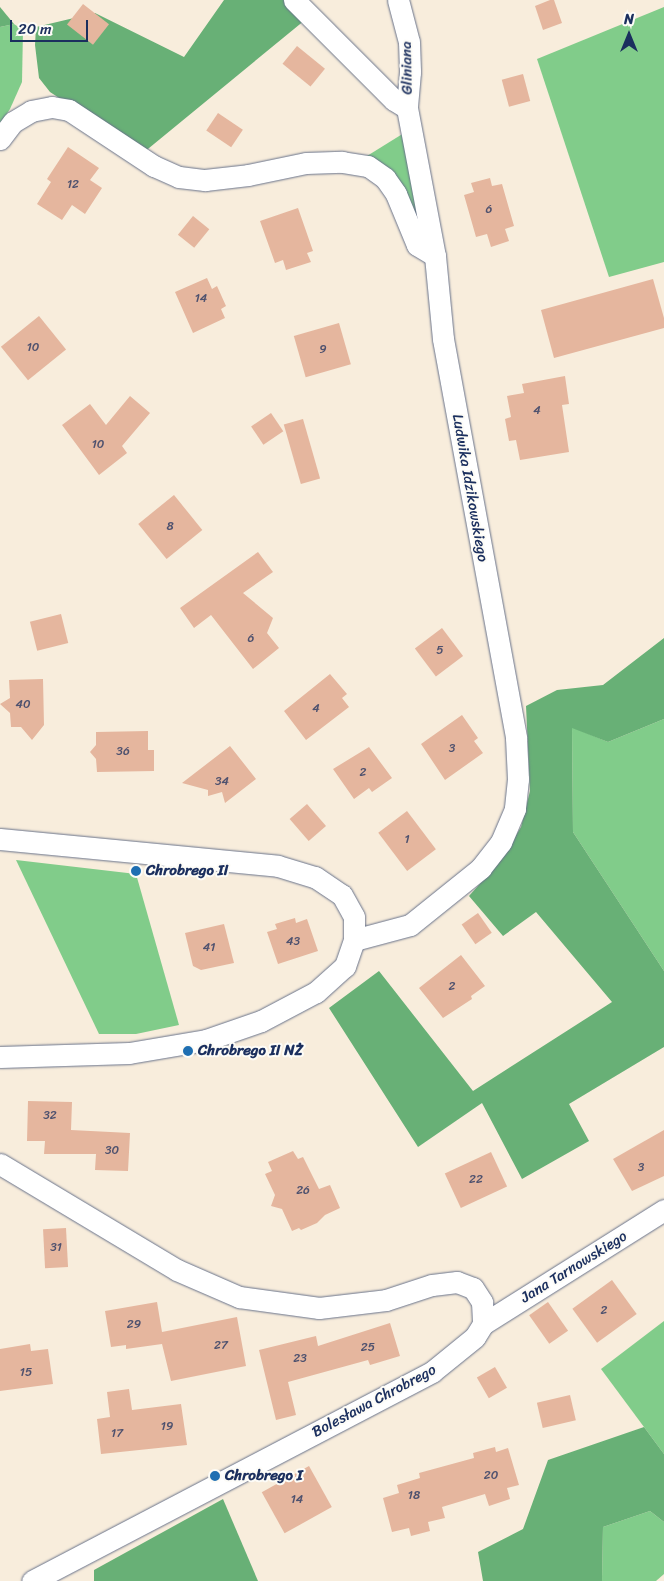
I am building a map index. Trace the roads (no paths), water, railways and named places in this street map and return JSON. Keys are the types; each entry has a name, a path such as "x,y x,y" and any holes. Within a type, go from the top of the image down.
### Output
{"street":[{"path":"294,0 394,100 407,108"},
{"name":"Gliniana","path":"398,0 409,42 410,72 407,108"},
{"path":"0,139 13,122 30,111 52,107 69,110 154,166 179,177 205,180 248,176 306,163 342,162 368,166 385,178 396,194 417,245 436,256"},
{"name":"Ludwika Idzikowskiego","path":"354,940 410,925 481,868 501,842 514,809 518,786 516,738 443,339 436,256 407,108"},
{"path":"0,839 278,866 315,877 342,896 354,917 354,940 345,966 316,992 261,1022 206,1040 129,1053 0,1057"},
{"path":"0,1164 176,1270 239,1297 319,1308 386,1300 432,1285 457,1282 473,1288 482,1302 483,1324"},
{"name":"Jana Tarnowskiego","path":"483,1324 664,1210"},
{"name":"Bolesława Chrobrego","path":"32,1581 432,1372 464,1348 475,1337 483,1324"}],"place":[{"name":"Chrobrego II","path":"136,871"},
{"name":"Chrobrego II NŻ","path":"188,1051"},
{"name":"Chrobrego I","path":"215,1476"}]}
